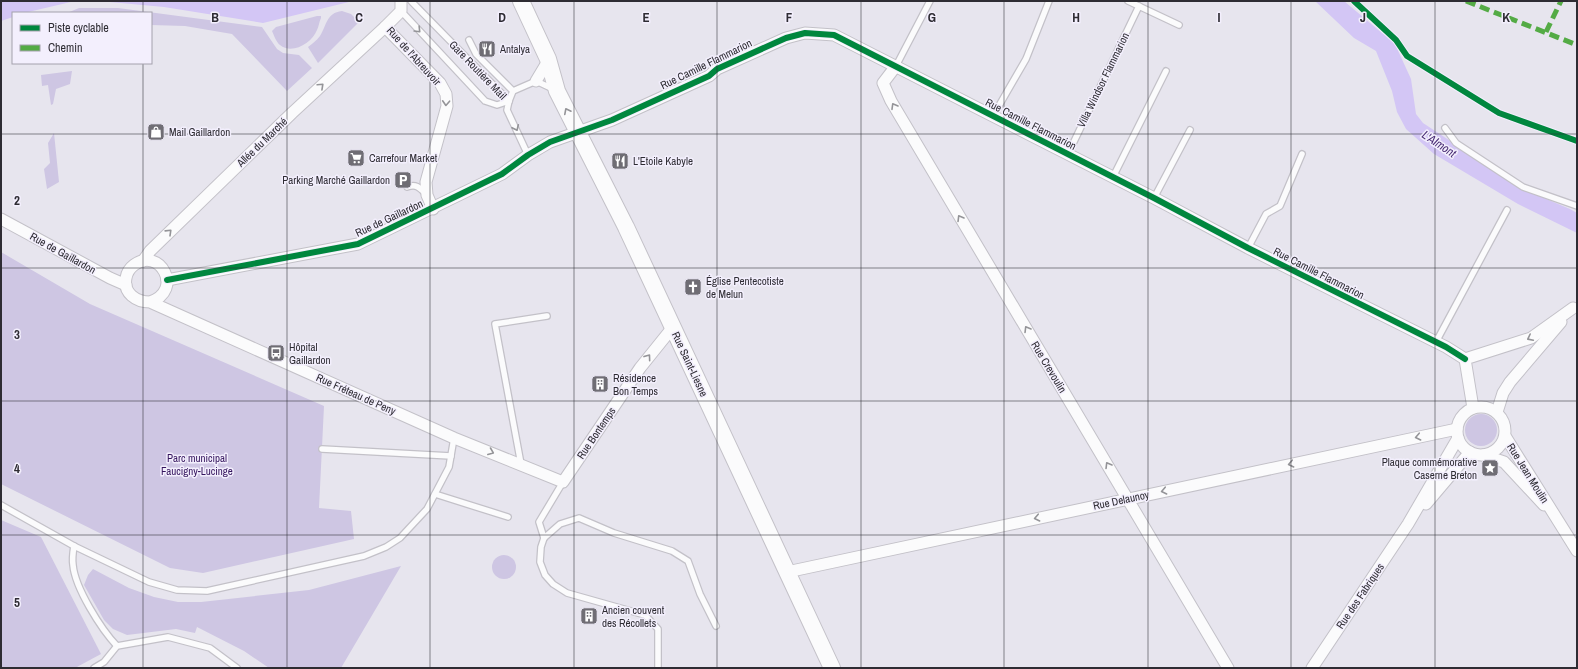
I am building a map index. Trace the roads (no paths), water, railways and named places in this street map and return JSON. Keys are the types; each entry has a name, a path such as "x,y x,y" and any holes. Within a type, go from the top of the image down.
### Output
{"main road":[{"name":"Rue Saint-Liesne","path":"521,1 548,61 557,91 626,227 832,668"}],"street":[{"name":"Rue de l'Abreuvoir","path":"401,6 385,27 440,83 446,94 447,106 426,182 427,195 433,209"},
{"name":"Allée du Marché","path":"143,261 150,251 218,184 385,27"},
{"name":"Rue Camille Flammarion","path":"578,132 619,117 709,76 717,69 786,38 805,33 834,35 1154,198 1248,248 1446,347 1465,359"},
{"path":"536,81 548,61"},
{"name":"Rue Crevoulin","path":"896,66 883,83 891,101 1228,668"},
{"name":"Rue de Gaillardon","path":"167,280 358,244 433,209 502,174 528,155 550,142 578,132"},
{"name":"Rue de Gaillardon","path":"1,219 110,278 126,285"},
{"path":"143,261 156,263 162,267 167,280 165,292 156,300 150,302 137,300 128,291 126,285 126,278 131,267 143,261"},
{"name":"Rue Fréteau de Peny","path":"150,302 454,438 562,482"},
{"path":"1473,408 1465,359 1531,338 1575,306"},
{"path":"1497,412 1503,393 1510,382 1575,306"},
{"name":"Rue Bontemps","path":"562,482 640,368 673,327"},
{"path":"1481,406 1497,412 1504,423 1505,436 1497,449 1483,455 1470,452 1460,444 1457,433 1462,416 1473,408 1481,406"},
{"name":"Rue Delaunoy","path":"786,572 1127,499 1457,433"},
{"name":"Rue des Fabriques","path":"1312,668 1408,524 1457,433"},
{"name":"Rue Jean Moulin","path":"1505,436 1541,491 1551,510 1577,551"},
{"name":"Rue des Fabriques","path":"1408,524 1470,452"},
{"name":"Rue Jean Moulin","path":"1483,455 1504,462 1551,510"}],"lane":[{"name":"Gare Routière Mail","path":"401,6 485,101 497,105 509,101 411,1"},
{"path":"896,66 930,1"},
{"path":"993,116 1026,58 1049,1"},
{"path":"1128,1 1179,25"},
{"name":"Villa Windsor Flammarion","path":"1068,154 1138,6"},
{"path":"469,40 476,54 513,91"},
{"path":"1113,177 1166,71"},
{"path":"528,155 507,110 513,91 536,81 557,91"},
{"path":"1445,128 1456,142 1523,187 1577,206"},
{"path":"1154,198 1190,130"},
{"path":"1248,248 1266,214 1280,206 1302,154"},
{"path":"407,187 412,185 419,186 427,195"},
{"path":"1436,343 1507,210"},
{"path":"521,465 495,324 548,316"},
{"path":"1,505 74,546 149,582 177,590 208,591 364,556 386,547 400,538 427,509 449,467 454,438"},
{"path":"322,449 451,456"},
{"path":"544,538 539,522 562,482"},
{"path":"435,494 508,517"},
{"path":"658,668 658,629 645,615 568,593 553,584 545,575 540,562 541,547 544,538 560,524 579,518 614,533 672,551 688,561 700,594 716,626"},
{"path":"74,546 73,566 84,596 104,632 117,646"},
{"path":"94,668 104,662 117,646 168,637 210,648 237,668"}],"water":[{"path":"1,1 75,1 28,12 12,12 12,17 1,21"},
{"path":"99,1 353,1 263,23 164,7"},
{"name":"L'Almont","path":"1315,1 1344,1 1395,44 1411,79 1416,114 1423,123 1525,190 1577,213 1577,233 1518,204 1434,154 1406,129 1397,112 1392,91 1376,51 1354,38"}],"place":[{"name":"Antalya","path":"487,49"},
{"name":"Mail Gaillardon","path":"156,132"},
{"name":"Carrefour Market","path":"356,158"},
{"name":"L'Etoile Kabyle","path":"620,161"},
{"name":"Parking Marché Gaillardon","path":"403,180"},
{"name":"Église Pentecotiste de Melun","path":"693,287"},
{"name":"Hôpital Gaillardon","path":"276,353"},
{"name":"Résidence Bon Temps","path":"600,384"},
{"name":"Plaque commémorative Caserne Breton","path":"1490,468"},
{"name":"Ancien couvent des Récollets","path":"589,616"}],"park label":[{"name":"Parc municipal Faucigny-Lucinge","path":"197,464"}]}
